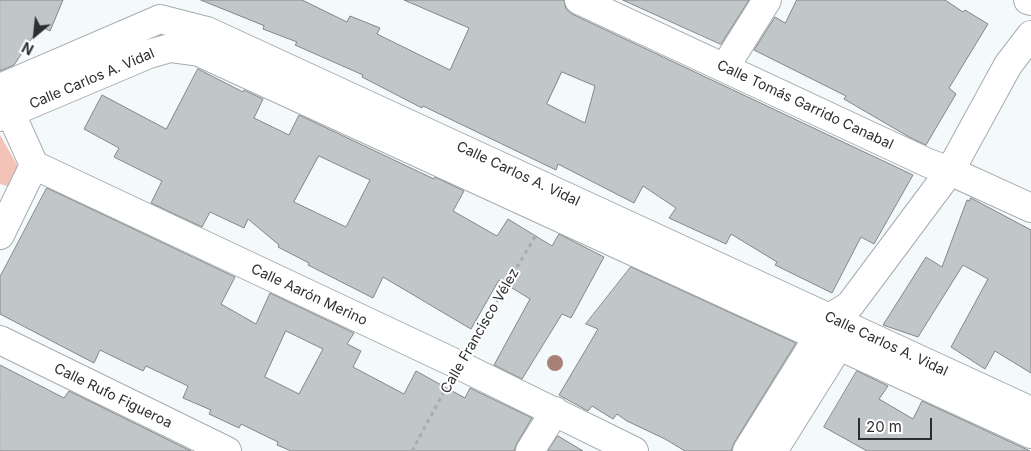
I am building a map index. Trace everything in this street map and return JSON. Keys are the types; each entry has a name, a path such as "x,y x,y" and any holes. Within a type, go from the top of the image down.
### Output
{"street":[{"name":"Calle Tomás Garrido Canabal","path":"579,0 928,163 1031,208"},
{"path":"725,67 766,0"},
{"path":"156,10 170,48"},
{"name":"Calle Carlos A. Vidal","path":"0,88 156,10 207,31 837,326 1031,411"},
{"path":"747,451 950,171 1008,65 1031,35"},
{"name":"Calle Carlos A. Vidal","path":"5,115 149,54 170,48 199,52 549,212 837,326 1031,434"},
{"path":"0,88 5,115 34,165 0,235"},
{"name":"Calle Aarón Merino","path":"34,165 459,365 634,451"},
{"path":"774,451 837,326"},
{"name":"Calle Rufo Figueroa","path":"0,340 227,451"},
{"path":"530,451 555,411"}],"path":[{"name":"Calle Francisco Vélez","path":"412,451 459,365 549,212"}],"shaded area":[{"path":"0,135 20,170 10,187 0,184"}],"building":[{"path":"0,0 63,0 50,31 40,26 14,65 0,71"},
{"path":"201,0 302,0 347,22 350,16 380,28 377,34 450,70 469,28 404,0 564,0 566,9 572,14 913,175 874,244 861,237 832,293 775,265 777,262 731,234 726,244 669,218 676,208 643,186 634,203 558,164 556,170 423,106 422,108 362,77 363,75 295,45 297,42 263,29 264,26","holes":["562,72 595,86 585,123 547,104"]},
{"path":"623,0 749,0 721,44"},
{"path":"797,0 945,0 963,12 965,10 988,24 949,88 956,94 926,145 844,99 846,96 754,50 775,17 785,23"},
{"path":"198,69 243,92 244,90 263,99 254,118 289,135 299,115 434,179 435,177 464,191 453,211 497,236 508,219 552,246 559,234 604,257 571,318 562,314 522,379 494,365 530,299 499,280 471,329 383,277 373,298 308,265 309,263 278,247 279,245 248,219 244,228 210,212 202,227 151,203 162,181 114,157 119,148 84,129 102,95 166,129","holes":["319,156 370,180 346,227 294,202"]},
{"path":"47,188 235,277 221,304 256,324 270,293 354,333 347,344 361,351 353,367 404,394 416,371 465,398 470,388 532,418 514,451 291,451 277,445 278,442 241,424 239,428 209,414 211,410 183,398 188,386 146,366 143,371 100,350 94,363 0,314 0,277","holes":["286,331 323,349 299,394 265,377"]},
{"path":"971,198 1031,230 1031,373 995,351 985,369 951,347 988,279 963,265 918,337 883,325 926,257 942,267 967,200 969,201"},
{"path":"631,267 796,343 734,443 731,451 685,451 617,414 613,419 592,406 588,411 559,395 598,329 586,324"},
{"path":"0,365 64,398 69,391 191,451 0,451"},
{"path":"857,371 888,386 879,399 913,419 922,401 1030,451 867,451 824,427"},
{"path":"558,436 583,451 548,451"}]}
